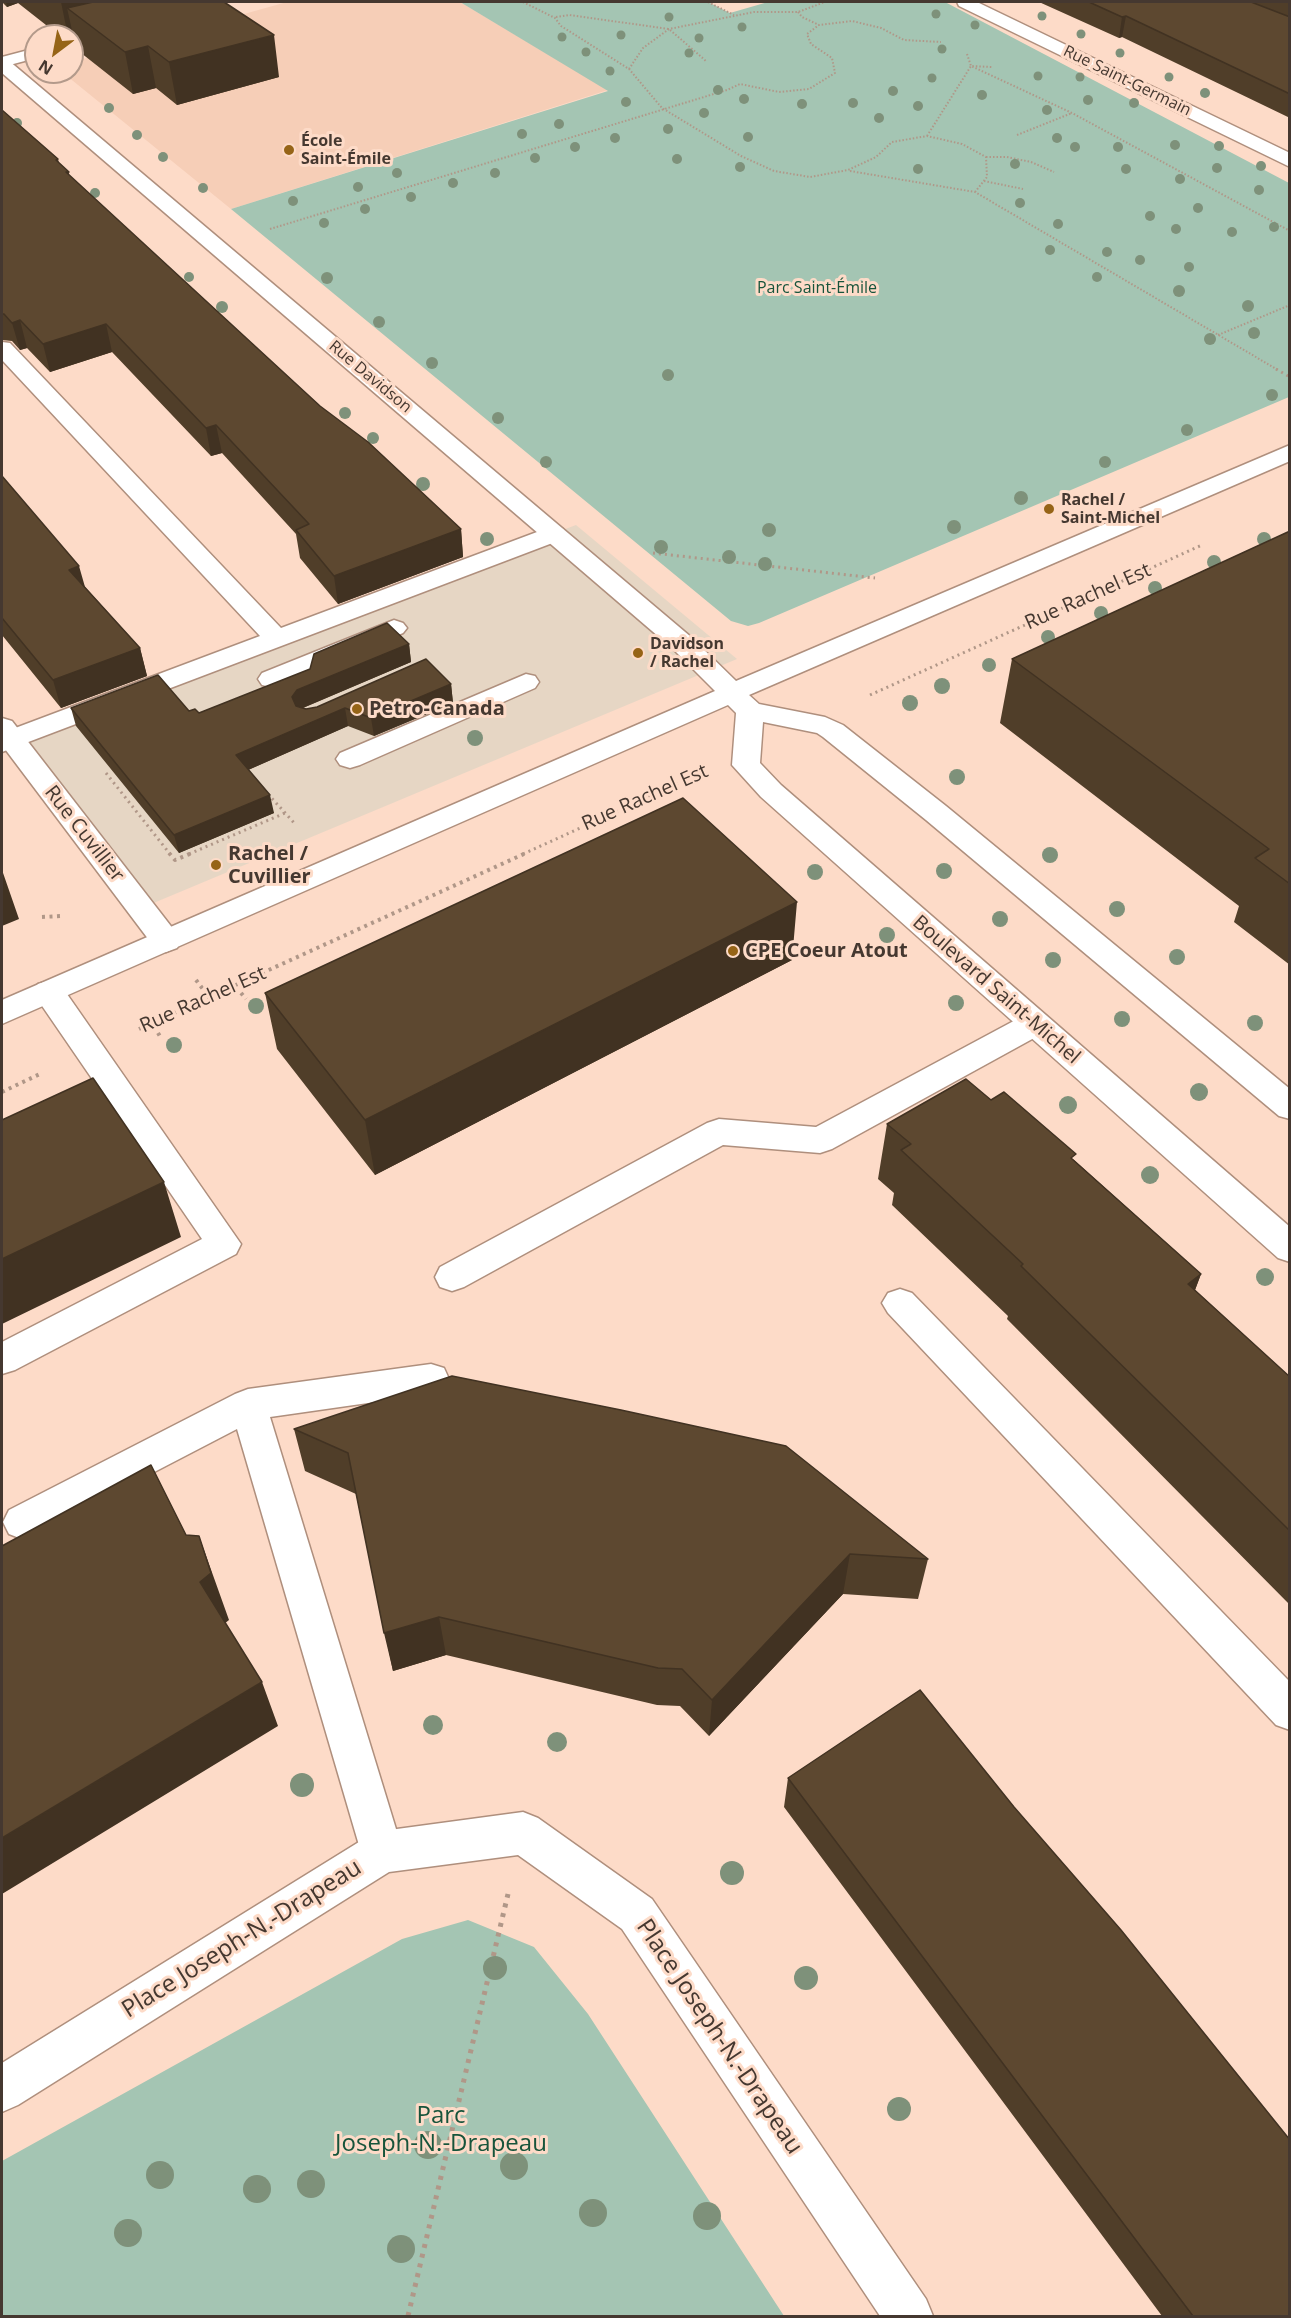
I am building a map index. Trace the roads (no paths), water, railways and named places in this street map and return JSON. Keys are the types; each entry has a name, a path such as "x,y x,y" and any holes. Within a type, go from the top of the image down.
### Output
{"main road":[{"name":"Rue Saint-Germain","path":"965,2 1290,161"},
{"path":"2,63 24,57"},
{"name":"Rue Davidson","path":"2,63 682,643 742,702"},
{"path":"2,348 277,639"},
{"path":"2,1013 166,941 742,702 1290,452"},
{"path":"5,737 277,639 554,534"},
{"path":"271,679 394,628"},
{"path":"350,759 526,682"},
{"path":"742,702 825,726 873,763 1290,1107"},
{"name":"Boulevard Saint-Michel","path":"742,702 747,752 746,765 771,791 1290,1248"},
{"name":"Rue Cuvillier","path":"5,737 166,941"},
{"path":"2,1359 224,1244 49,992"},
{"path":"452,1278 719,1131 820,1140 1034,1024"},
{"path":"900,1303 1290,1711"},
{"path":"22,1522 248,1405 431,1379"},
{"path":"248,1405 382,1852"},
{"name":"Place Joseph-N.-Drapeau","path":"2,2089 382,1852 523,1833 637,1914 909,2316"}],"place":[{"name":"École Saint-Émile","path":"289,150"},
{"name":"Rachel / Saint-Michel","path":"1049,509"},
{"name":"Davidson / Rachel","path":"638,653"},
{"name":"Petro-Canada","path":"357,709"},
{"name":"Rachel / Cuvillier","path":"216,865"},
{"name":"CPE Coeur Atout","path":"733,951"}],"park label":[{"name":"Parc Saint-Émile","path":"817,288"},
{"name":"Parc Joseph-N.-Drapeau","path":"441,2130"}]}
